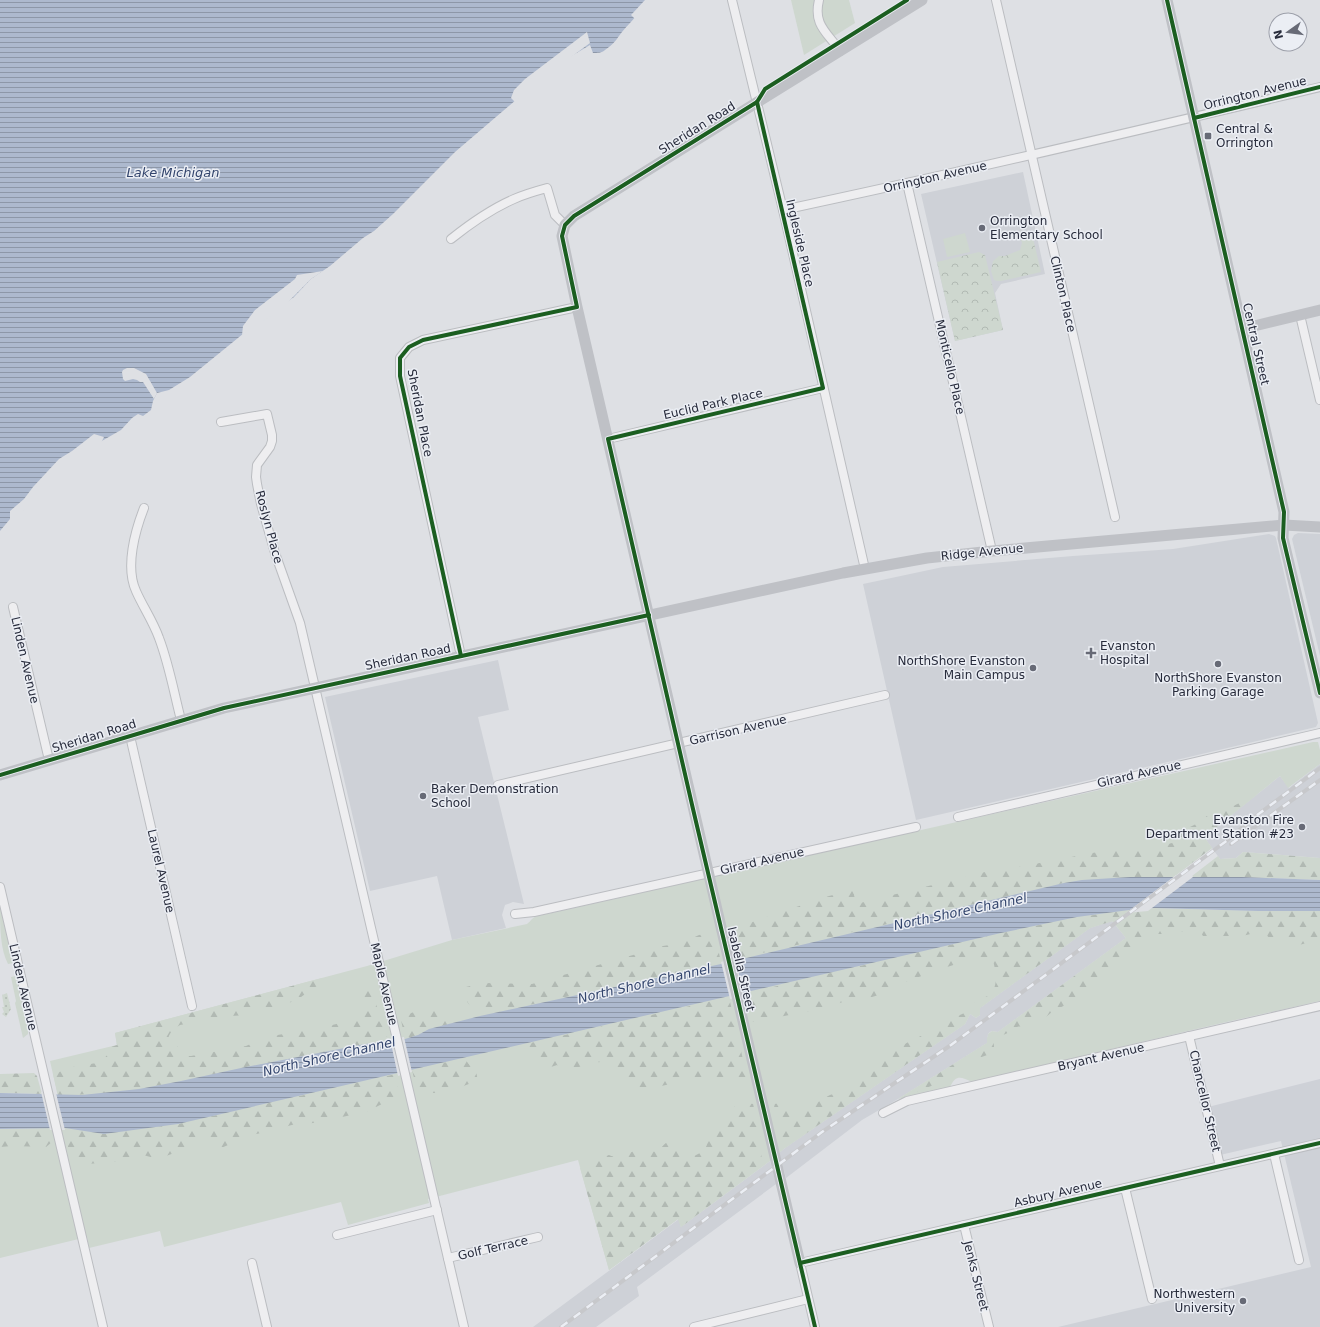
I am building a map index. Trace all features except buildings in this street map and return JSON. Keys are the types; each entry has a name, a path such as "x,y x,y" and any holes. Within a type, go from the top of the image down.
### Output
{"street":[{"name":"Ingleside Place","path":"732,0 783,210 865,569"},
{"path":"819,0 817,16 820,24 840,50"},
{"name":"Sheridan Road","path":"564,225 574,216 922,0"},
{"name":"Clinton Place","path":"996,0 1033,155 1115,517"},
{"name":"Central Street","path":"1167,0 1284,512 1283,538 1320,693"},
{"name":"Orrington Avenue","path":"783,210 1033,155 1320,87"},
{"name":"Monticello Place","path":"907,183 992,551"},
{"path":"451,239 472,222 497,208 515,199 547,188 555,215 564,225 562,236 564,249 649,615"},
{"name":"Sheridan Place","path":"461,656 400,376 400,358 409,347 423,340 577,307"},
{"path":"1242,329 1320,310"},
{"path":"1300,315 1320,400"},
{"name":"Euclid Park Place","path":"608,439 823,388"},
{"name":"Roslyn Place","path":"221,422 267,414 272,441 270,447 257,465 257,484 275,553 300,622 315,688"},
{"path":"144,508 136,528 132,569 134,584 160,638 181,720"},
{"name":"Ridge Avenue","path":"649,615 865,569 926,558 1284,526 1320,527"},
{"name":"Linden Avenue","path":"13,607 49,760"},
{"name":"Sheridan Road","path":"0,775 224,708 649,615"},
{"name":"Isabella Street","path":"649,615 815,1327"},
{"name":"Maple Avenue","path":"315,688 464,1327"},
{"name":"Garrison Avenue","path":"498,785 885,695"},
{"name":"Girard Avenue","path":"958,816 1320,732"},
{"name":"Laurel Avenue","path":"130,736 192,1006"},
{"name":"Girard Avenue","path":"515,914 534,912 916,827"},
{"name":"Linden Avenue","path":"0,887 103,1327"},
{"name":"Bryant Avenue","path":"883,1113 907,1102 1320,1006"},
{"name":"Chancellor Street","path":"1189,1036 1220,1166"},
{"name":"Asbury Avenue","path":"800,1263 1320,1143"},
{"path":"1274,1154 1299,1260"},
{"path":"1125,1188 1152,1299"},
{"path":"337,1235 437,1210"},
{"name":"Jenks Street","path":"964,1225 989,1327"},
{"name":"Golf Terrace","path":"448,1258 538,1237"},
{"path":"252,1263 267,1327"},
{"path":"694,1327 808,1299"}],"shaded area":[{"name":"Orrington Elementary School","path":"1023,172 1045,274 1001,284 995,293 1003,330 955,341 921,194"},
{"path":"1298,533 1320,534 1320,656 1292,539 1294,535"},
{"name":"Evanston Hospital","path":"1269,534 1275,536 1276,538 1318,723 1316,727 916,820 863,584 943,567 1173,549"},
{"name":"Baker Demonstration School","path":"498,660 509,710 478,717 524,904 513,902 505,905 502,915 506,928 452,940 437,876 370,891 325,697"},
{"path":"1320,764 1320,858 1243,852 1236,858 1220,859 1204,837 1280,776 1289,788"},
{"path":"1112,921 1126,938 998,1032 990,1032 988,1034 987,1043 862,1120 786,1178 779,1153 785,1148 965,1024 970,1014 976,1018 980,1015 980,1008 1090,928"},
{"path":"1320,1079 1320,1327 1058,1327 1311,1267 1281,1141 1220,1155 1208,1107"},
{"path":"770,1161 776,1184 637,1287 639,1296 596,1327 533,1327 679,1219 681,1227"}],"green space":[{"path":"791,0 849,0 855,23 804,55"},
{"path":"965,233 970,252 947,257 943,239"},
{"path":"1032,234 1041,272 1001,281 994,280 991,271 993,261 999,256 1005,256 1020,250 1022,243 1020,237"},
{"path":"979,252 985,255 1003,330 955,341 937,262"},
{"path":"1318,742 1320,750 1320,764 1288,788 1280,776 1204,837 1212,848 1130,910 1320,911 1320,1001 972,1082 962,1078 957,1078 950,1087 898,1099 987,1043 988,1034 992,1031 998,1032 1126,938 1112,921 1090,928 980,1008 980,1015 976,1018 970,1014 965,1024 785,1148 770,1161 681,1227 678,1219 609,1270 578,1160 428,1199 429,1203 348,1225 341,1202 164,1247 160,1231 89,1248 87,1237 0,1258 0,1129 65,1128 50,1061 117,1045 115,1033 367,966 452,940 527,924 533,918 538,916"},
{"path":"1258,794 1204,837 1212,848 1173,877 1130,877 1082,880 1064,883 736,959 731,937 738,928 829,896 853,890 856,904 1005,867 1013,868 1124,847 1146,850 1151,853 1155,852 1160,846 1176,841 1177,837 1182,831 1200,822 1208,815 1227,809"},
{"path":"1243,852 1320,858 1320,880 1192,876 1218,856 1220,859 1236,858"},
{"path":"0,907 13,963 8,964 2,944"},
{"path":"1154,908 1320,911 1320,942 1314,941 1299,945 1284,941 1275,941 1269,938 1266,934 1259,932 1242,936 1203,936 1201,933 1195,935 1180,931 1165,934 1150,934 1146,937 1133,957 1113,969 1103,983 1091,988 1080,998 1053,1011 1046,1017 1031,1023 1027,1027 1016,1027 1003,1035 998,1032 1126,938 1113,921 1090,928 980,1008 974,1002 990,995 996,983 993,962 990,959 982,958 941,969 889,988 882,994 854,1003 846,1001 810,1011 753,1022 748,1012 744,994 1028,927 1129,910"},
{"path":"707,934 716,938 721,963 488,1014 470,1005 467,1001 465,990 466,987 483,983 532,984 640,953 654,951 663,946 682,943 699,935"},
{"path":"16,976 28,1029 28,1034 23,1038 11,977"},
{"path":"322,978 323,982 319,986 279,1008 258,1008 248,1015 230,1016 180,1025 170,1033 168,1041 173,1044 178,1044 178,1049 183,1056 191,1056 246,1046 266,1037 324,1027 361,1018 363,1002 361,984 364,980 368,979 371,981 378,1012 385,1025 388,1042 307,1055 149,1087 104,1093 58,1095 53,1074 76,1066 102,1061 108,1054 111,1047 117,1045 115,1033"},
{"path":"7,993 11,1009 6,1017 2,1014 4,1012 2,1007 4,1007 2,995"},
{"path":"729,997 748,1082 743,1083 725,1079 700,1081 683,1074 675,1083 652,1088 643,1087 638,1091 629,1087 616,1068 605,1062 592,1063 570,1069 557,1065 549,1067 544,1066 540,1065 534,1059 526,1044"},
{"path":"438,1005 443,1009 444,1018 450,1024 429,1029 418,1035 405,1039 401,1020 403,1016 430,1006"},
{"path":"966,1012 970,1014 965,1024 785,1148 774,1107 775,1104 779,1103 795,1109 800,1109 811,1106 832,1094 842,1093 852,1086 861,1083 864,1076 873,1072 878,1064 884,1061 899,1047 933,1030 942,1023"},
{"path":"987,1037 993,1039 994,1051 990,1054 962,1064 954,1077 898,1099 987,1043"},
{"path":"465,1058 475,1071 477,1080 448,1091 432,1093 420,1090 417,1086 412,1070"},
{"path":"34,1073 37,1076 42,1094 0,1093 0,1074"},
{"path":"396,1074 398,1082 397,1092 394,1101 390,1104 382,1104 366,1112 313,1123 288,1126 276,1134 261,1133 252,1135 221,1148 203,1140 198,1141 193,1146 158,1159 143,1155 120,1161 88,1164 81,1162 68,1147 65,1128 104,1134 178,1124"},
{"path":"743,1102 753,1104 760,1131 762,1166 681,1227 678,1219 609,1270 580,1168 593,1160 609,1155 617,1157 642,1149 658,1152 667,1142 673,1139 679,1139 683,1156 696,1155 702,1152 706,1147 708,1140 721,1127 724,1118 732,1113 735,1104"},
{"path":"48,1128 52,1142 46,1147 0,1147 0,1129"}],"water":[{"name":"Lake Michigan","path":"0,0 647,0 639,13 611,46 602,52 593,53 590,45 558,64 455,152 374,231 311,279 294,297 249,329 190,377 169,390 157,393 151,410 143,416 138,414 132,418 121,430 100,442 44,486 0,537"},
{"name":"North Shore Channel","path":"1130,877 1242,877 1320,880 1320,911 1154,908 1077,917 1001,933 178,1124 104,1134 65,1128 0,1129 0,1093 82,1095 139,1089 365,1044 405,1039 418,1035 429,1029 480,1016 721,964 1064,883 1082,880"}],"pier":[{"path":"645,0 649,0 636,20 631,15"},
{"path":"587,32 590,43 515,102 511,98 514,90 525,79"},
{"path":"323,271 311,279 280,310 242,335 243,326 255,310 295,279 297,275"},
{"path":"127,368 134,368 146,374 157,393 154,399 143,382 133,379 125,381 123,379 122,372"},
{"path":"94,434 104,437 101,443 46,488 42,494 29,505 0,539 0,531 10,519 10,511 24,499 59,459"},
{"path":"1176,875 1192,875 1193,877 1148,911 1126,913"},
{"path":"735,957 744,996 730,999 721,962"},
{"path":"404,1037 412,1072 398,1076 390,1039"},
{"path":"41,1092 56,1093 65,1130 50,1130"}],"railway":[{"path":"561,1327 822,1132 951,1045 1225,842 1256,816 1320,768"},
{"path":"1231,844 1320,780"}],"cycle path":[{"path":"461,656 400,376 400,358 409,347 423,340 577,307 562,236 565,225 574,216 757,102 765,89 907,0"},
{"path":"1167,0 1284,512 1283,538 1320,693"},
{"path":"1194,118 1320,87"},
{"path":"757,102 823,388 608,439 693,809 815,1327"},
{"path":"0,775 224,708 649,615"},
{"path":"800,1263 1320,1143"}],"place":[{"name":"Central & Orrington","path":"1208,136"},
{"name":"Orrington Elementary School","path":"982,228"},
{"name":"Evanston Hospital","path":"1091,653"},
{"name":"NorthShore Evanston Parking Garage","path":"1218,664"},
{"name":"NorthShore Evanston Main Campus","path":"1033,668"},
{"name":"Baker Demonstration School","path":"423,796"},
{"name":"Evanston Fire Department Station #23","path":"1302,827"},
{"name":"Northwestern University","path":"1243,1301"}]}
